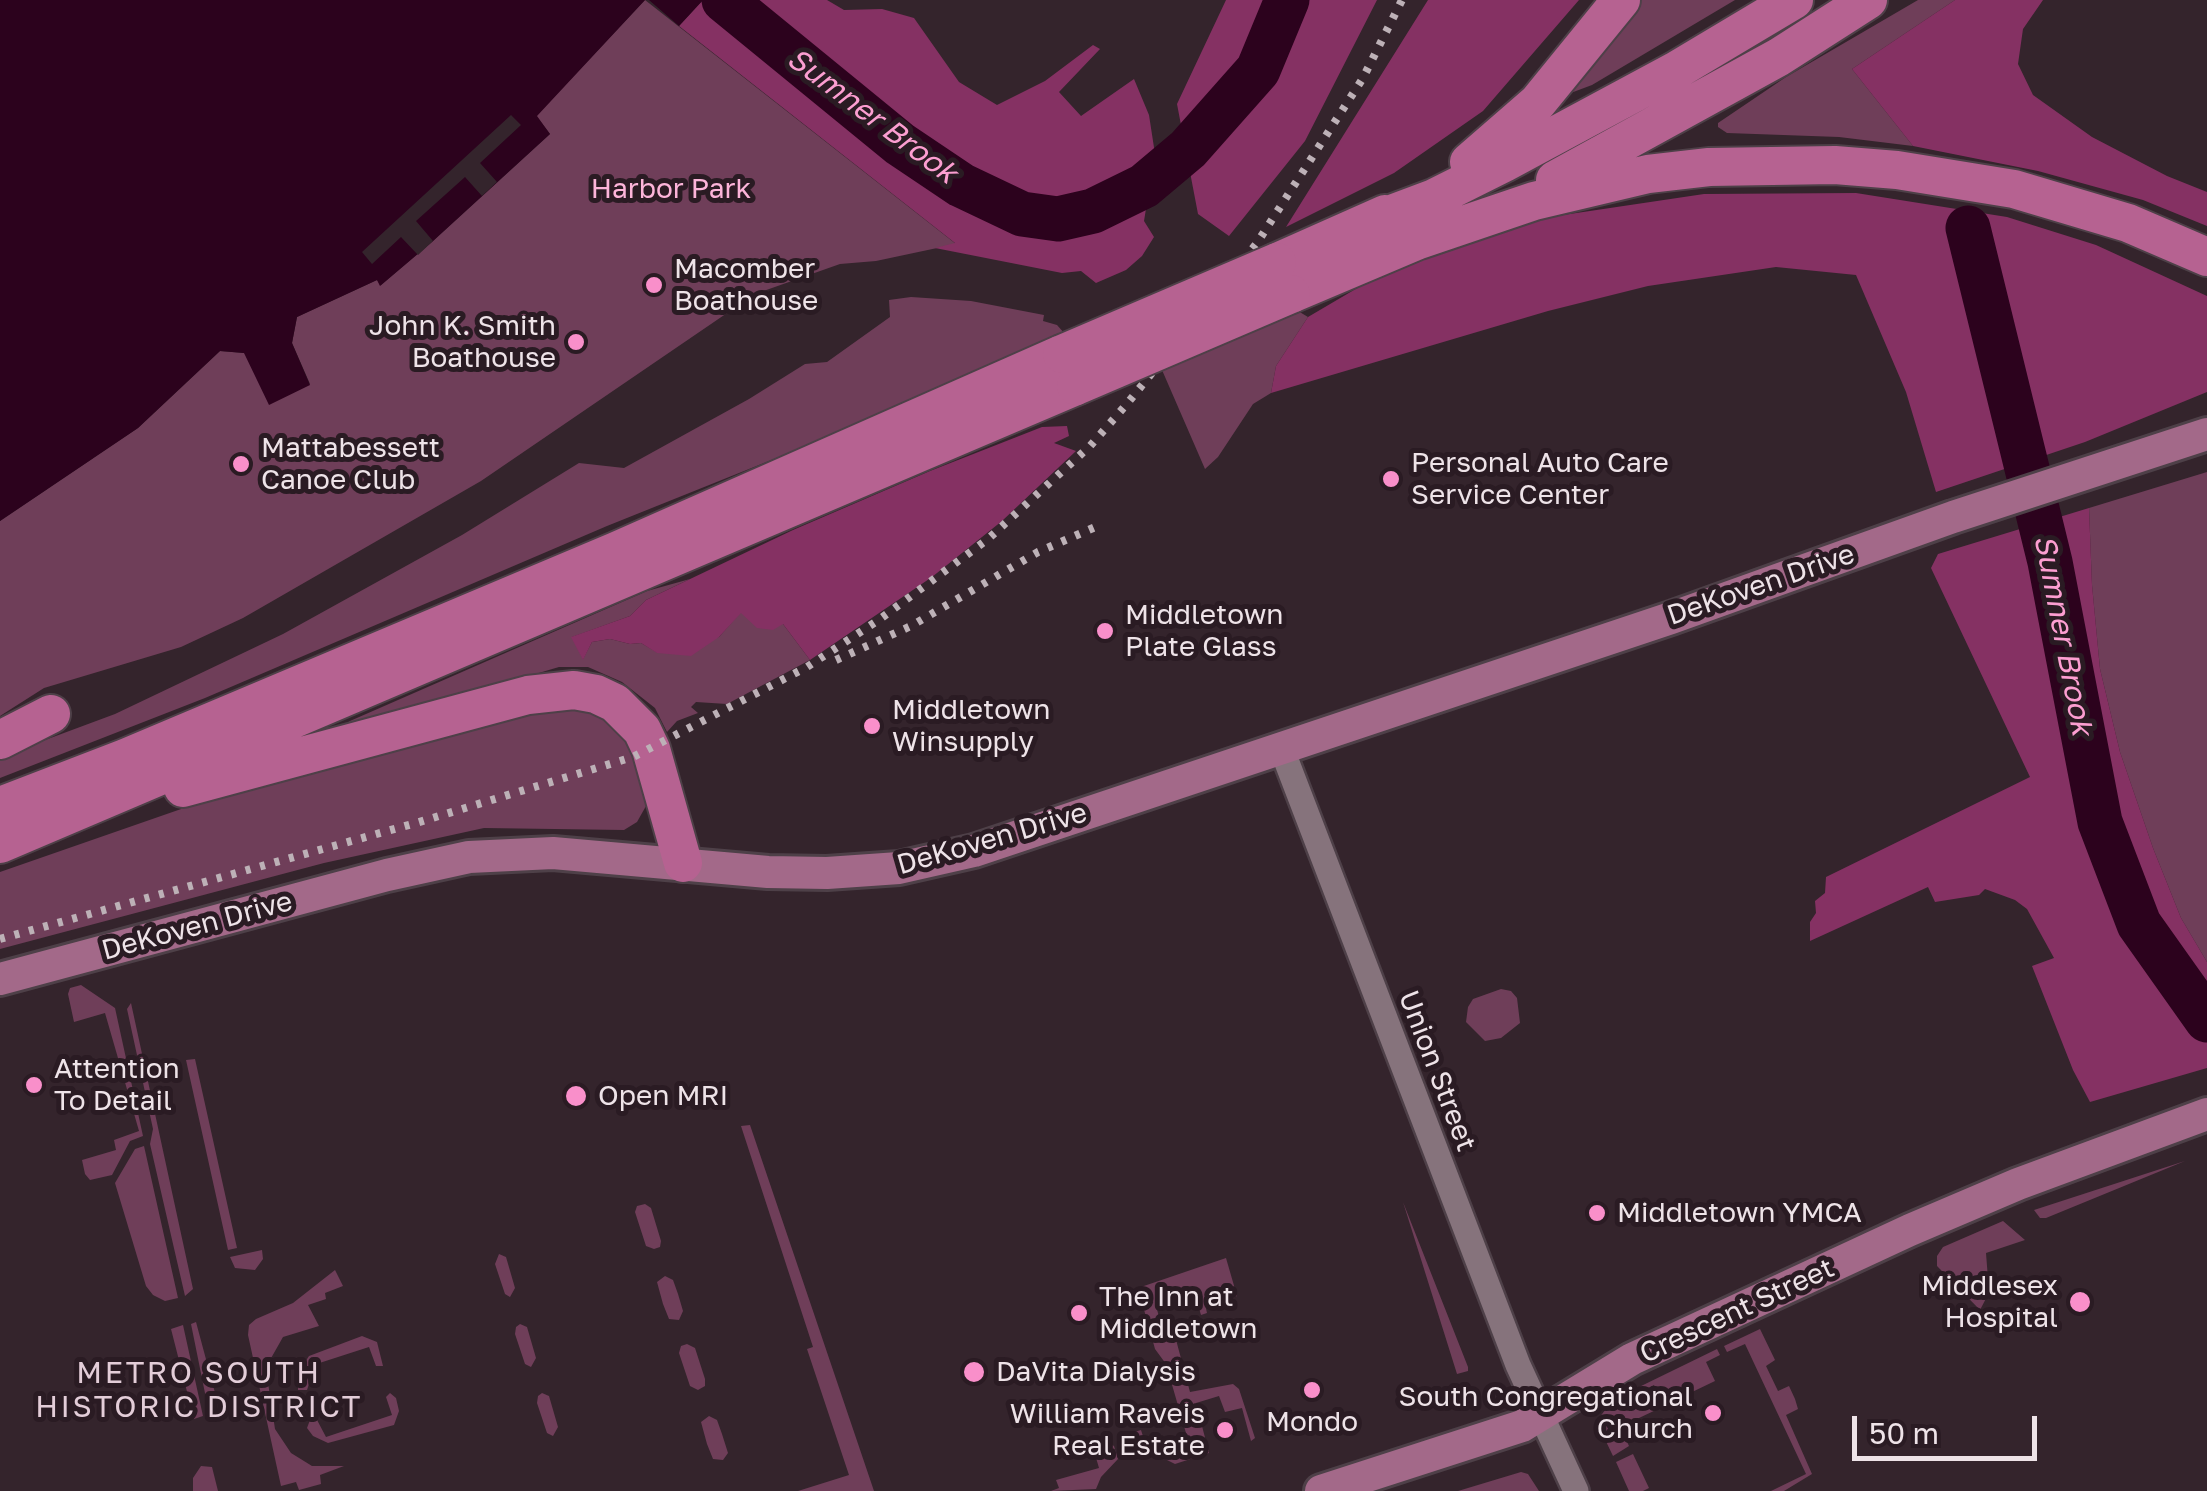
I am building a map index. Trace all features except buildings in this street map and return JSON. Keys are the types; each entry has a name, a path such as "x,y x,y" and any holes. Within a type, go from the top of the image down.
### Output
{"highway":[{"path":"1284,278 1362,225 1424,194 1503,136 1569,67 1621,0"},
{"path":"1362,225 1434,198 1538,145 1675,71 1794,0"},
{"path":"1419,240 1519,199 1605,154 1779,57 1868,0"},
{"path":"0,844 1284,278 1534,202 1648,174 1709,166 1819,165 1898,170 2014,189 2128,223 2207,257"},
{"path":"0,806 126,758 598,559 1069,370"},
{"path":"46,826 528,695 574,690 615,702 642,730 683,863"},
{"path":"0,740 51,714"}],"main road":[{"name":"DeKoven Drive","path":"0,980 441,862 500,854 553,852 798,873 899,868 974,851 2207,434"},
{"name":"Crescent Street","path":"1322,1491 1522,1426 1632,1359 1884,1242 2018,1184 2207,1114"}],"street":[{"name":"Union Street","path":"1280,748 1518,1365 1576,1491"}],"green space":[{"name":"Harbor Park","path":"645,0 956,244 876,261 840,264 755,294 481,481 243,618 181,647 44,688 0,716 0,521 138,428 220,351 244,353 310,384 292,343 297,317 377,280 381,285 433,241 550,134 536,116"},
{"path":"1632,0 1735,0 1592,85 1560,97"},
{"path":"1918,0 1955,0 1852,69 1913,146 1839,137 1727,133 1718,127 1718,123 1786,77"},
{"path":"911,297 971,301 1044,315 1043,321 1057,325 1065,334 1058,345 607,526 205,698 0,778 0,761 115,714 283,634 462,535 579,463 624,468 805,364 827,362 890,317 889,300"},
{"path":"1298,311 1308,317 1276,366 1271,393 1253,404 1218,457 1205,469 1162,370"},
{"path":"2207,472 2207,962 2181,918 2120,752 2100,669 2089,508"},
{"path":"690,579 646,600 630,616 572,637 583,659 592,642 610,639 641,643 658,653 719,637 741,612 783,624 810,660 727,704 696,702 691,707 698,713 677,721 667,732 655,708 622,682 588,667 559,667 329,735 350,721 647,591"},
{"path":"586,704 627,736 646,788 646,806 637,822 624,830 484,828 324,863 0,949 0,872 253,784 504,714"},
{"path":"81,985 115,1008 143,1136 130,1141 112,1175 90,1180 82,1160 116,1150 114,1140 139,1131 105,1013 74,1022 68,994 70,988"},
{"path":"1501,989 1511,991 1517,998 1520,1023 1501,1038 1485,1041 1466,1022 1468,1007 1473,999"},
{"path":"131,1003 193,1289 185,1296 150,1144 153,1129 127,1009"},
{"path":"195,1059 237,1248 228,1250 186,1060"},
{"path":"750,1125 874,1491 798,1491 849,1475 807,1349 813,1347 741,1126"},
{"path":"144,1146 178,1298 165,1301 146,1286 115,1183 135,1149"},
{"path":"2185,1161 2046,1218 2040,1218 2034,1210"},
{"path":"1403,1202 1468,1367 1468,1371 1457,1374"},
{"path":"645,1204 651,1208 661,1241 660,1247 654,1249 646,1246 635,1212 637,1206"},
{"path":"2003,1221 2025,1240 1986,1253 1988,1279 1993,1285 1980,1310 1937,1266 1937,1256 1943,1247"},
{"path":"262,1250 263,1259 255,1270 235,1268 230,1257"},
{"path":"499,1254 506,1257 515,1288 510,1297 505,1294 495,1264"},
{"path":"1226,1258 1237,1296 1233,1298 1230,1292 1204,1300 1207,1313 1201,1315 1195,1295 1156,1306 1165,1338 1175,1336 1190,1392 1233,1384 1239,1389 1255,1438 1251,1441 1242,1408 1225,1412 1219,1396 1196,1403 1209,1453 1175,1464 1161,1457 1130,1454 1125,1442 1131,1433 1141,1430 1148,1452 1188,1440 1138,1288"},
{"path":"335,1270 343,1286 325,1293 326,1299 308,1305 319,1326 283,1337 270,1360 267,1376 275,1429 291,1453 312,1466 344,1466 320,1475 321,1484 299,1490 296,1482 281,1486 249,1325 293,1303"},
{"path":"665,1276 673,1280 678,1294 683,1311 679,1320 669,1319 663,1304 657,1282"},
{"path":"196,1322 218,1404 208,1408 191,1324"},
{"path":"520,1324 527,1327 536,1358 531,1367 525,1364 515,1334"},
{"path":"183,1325 203,1416 194,1419 171,1329"},
{"path":"1760,1329 1775,1360 1766,1366 1778,1391 1789,1386 1795,1399 1798,1409 1786,1415 1812,1474 1784,1491 1771,1491 1806,1474 1745,1344 1727,1352 1724,1346"},
{"path":"362,1336 377,1342 383,1366 376,1366 369,1347 304,1368 309,1384 307,1390 298,1390 298,1373 309,1356"},
{"path":"681,1346 695,1348 705,1379 705,1386 698,1390 690,1386 679,1353"},
{"path":"1717,1349 1720,1355 1706,1362 1715,1381 1665,1405 1654,1385 1640,1392 1637,1388"},
{"path":"1631,1390 1636,1399 1650,1392 1658,1409 1620,1427 1629,1446 1613,1456 1599,1418 1609,1405"},
{"path":"390,1393 396,1398 399,1411 394,1425 328,1443 313,1436 307,1428 310,1420 316,1418 326,1437 392,1415 386,1397"},
{"path":"542,1393 549,1396 558,1427 553,1436 547,1433 537,1403"},
{"path":"709,1416 717,1420 722,1434 728,1453 723,1460 713,1459 707,1444 701,1422"},
{"path":"1104,1440 1114,1446 1118,1459 1101,1477 1096,1489 1051,1491 1059,1488 1056,1480 1099,1468 1092,1444"},
{"path":"1633,1454 1649,1488 1643,1491 1629,1491 1616,1462"},
{"path":"201,1466 212,1467 218,1491 193,1491 193,1478"},
{"path":"1521,1472 1528,1474 1539,1491 1458,1491"}],"shaded area":[{"path":"0,0 645,0 537,116 550,134 433,241 380,286 377,280 297,317 292,343 310,385 269,405 244,353 220,351 138,428 0,521"},
{"path":"649,0 703,0 679,26"},
{"path":"703,0 827,0 844,10 882,9 914,18 959,82 997,105 1045,81 1093,45 1100,49 1059,92 1081,116 1134,79 1149,115 1155,154 1144,221 1154,237 1142,256 1126,270 1096,283 1081,271 1062,273 935,248 955,243 679,26"},
{"path":"1226,0 1377,0 1305,141 1229,236 1198,214 1177,104"},
{"path":"1428,0 1579,0 1483,111 1394,173 1286,227"},
{"path":"1955,0 2043,0 2023,29 2018,64 2033,95 2092,137 2207,192 2207,226 2143,200 2038,171 1913,146 1852,69"},
{"path":"1856,193 2007,217 2096,245 2207,296 2207,392 2085,442 1936,492 1906,392 1856,275 1776,267 1648,286 1548,311 1271,393 1276,366 1308,317 1376,277 1516,222 1704,194"},
{"path":"1067,426 1069,436 1054,443 1076,451 1002,521 932,577 810,660 783,624 773,630 757,628 741,613 719,637 691,656 657,653 641,643 610,639 592,642 583,660 571,637 630,616 646,600 930,471 1042,427"},
{"path":"2089,508 2100,669 2120,752 2181,918 2207,962 2207,1068 2090,1102 2073,1070 2032,966 2054,958 2027,909 2015,900 1985,889 1979,895 1935,902 1928,887 1810,941 1815,901 1825,893 1826,877 2030,777 1931,568 1938,554"}],"pier":[{"path":"511,115 521,125 480,163 497,182 482,196 465,177 416,221 433,241 418,255 401,237 372,264 362,252"}],"waterway":[{"name":"Sumner Brook","path":"724,0 900,144 961,185 1022,214 1058,219 1093,211 1144,186 1188,149 1258,70 1287,0"},
{"name":"Sumner Brook","path":"1968,228 2050,562 2100,822 2139,924 2207,1020"}],"railway":[{"path":"0,939 416,823 633,757 807,667 880,619 988,539 1090,446 1126,405 1257,243 1363,78 1402,0"},
{"path":"836,660 911,626 1038,552 1100,525"}],"place":[{"name":"Macomber Boathouse","path":"654,285"},
{"name":"John K. Smith Boathouse","path":"576,342"},
{"name":"Mattabessett Canoe Club","path":"241,464"},
{"name":"Personal Auto Care Service Center","path":"1391,479"},
{"name":"Middletown Plate Glass","path":"1105,631"},
{"name":"Middletown Winsupply","path":"872,726"},
{"name":"Attention To Detail","path":"34,1085"},
{"name":"Open MRI","path":"576,1096"},
{"name":"Middletown YMCA","path":"1597,1213"},
{"name":"Middlesex Hospital","path":"2080,1302"},
{"name":"The Inn at Middletown","path":"1079,1313"},
{"name":"DaVita Dialysis","path":"974,1372"},
{"name":"Mondo","path":"1312,1390"},
{"name":"South Congregational Church","path":"1713,1413"},
{"name":"William Raveis Real Estate","path":"1225,1430"}],"district":[{"name":"METRO SOUTH HISTORIC DISTRICT","path":"199,1390"}]}
